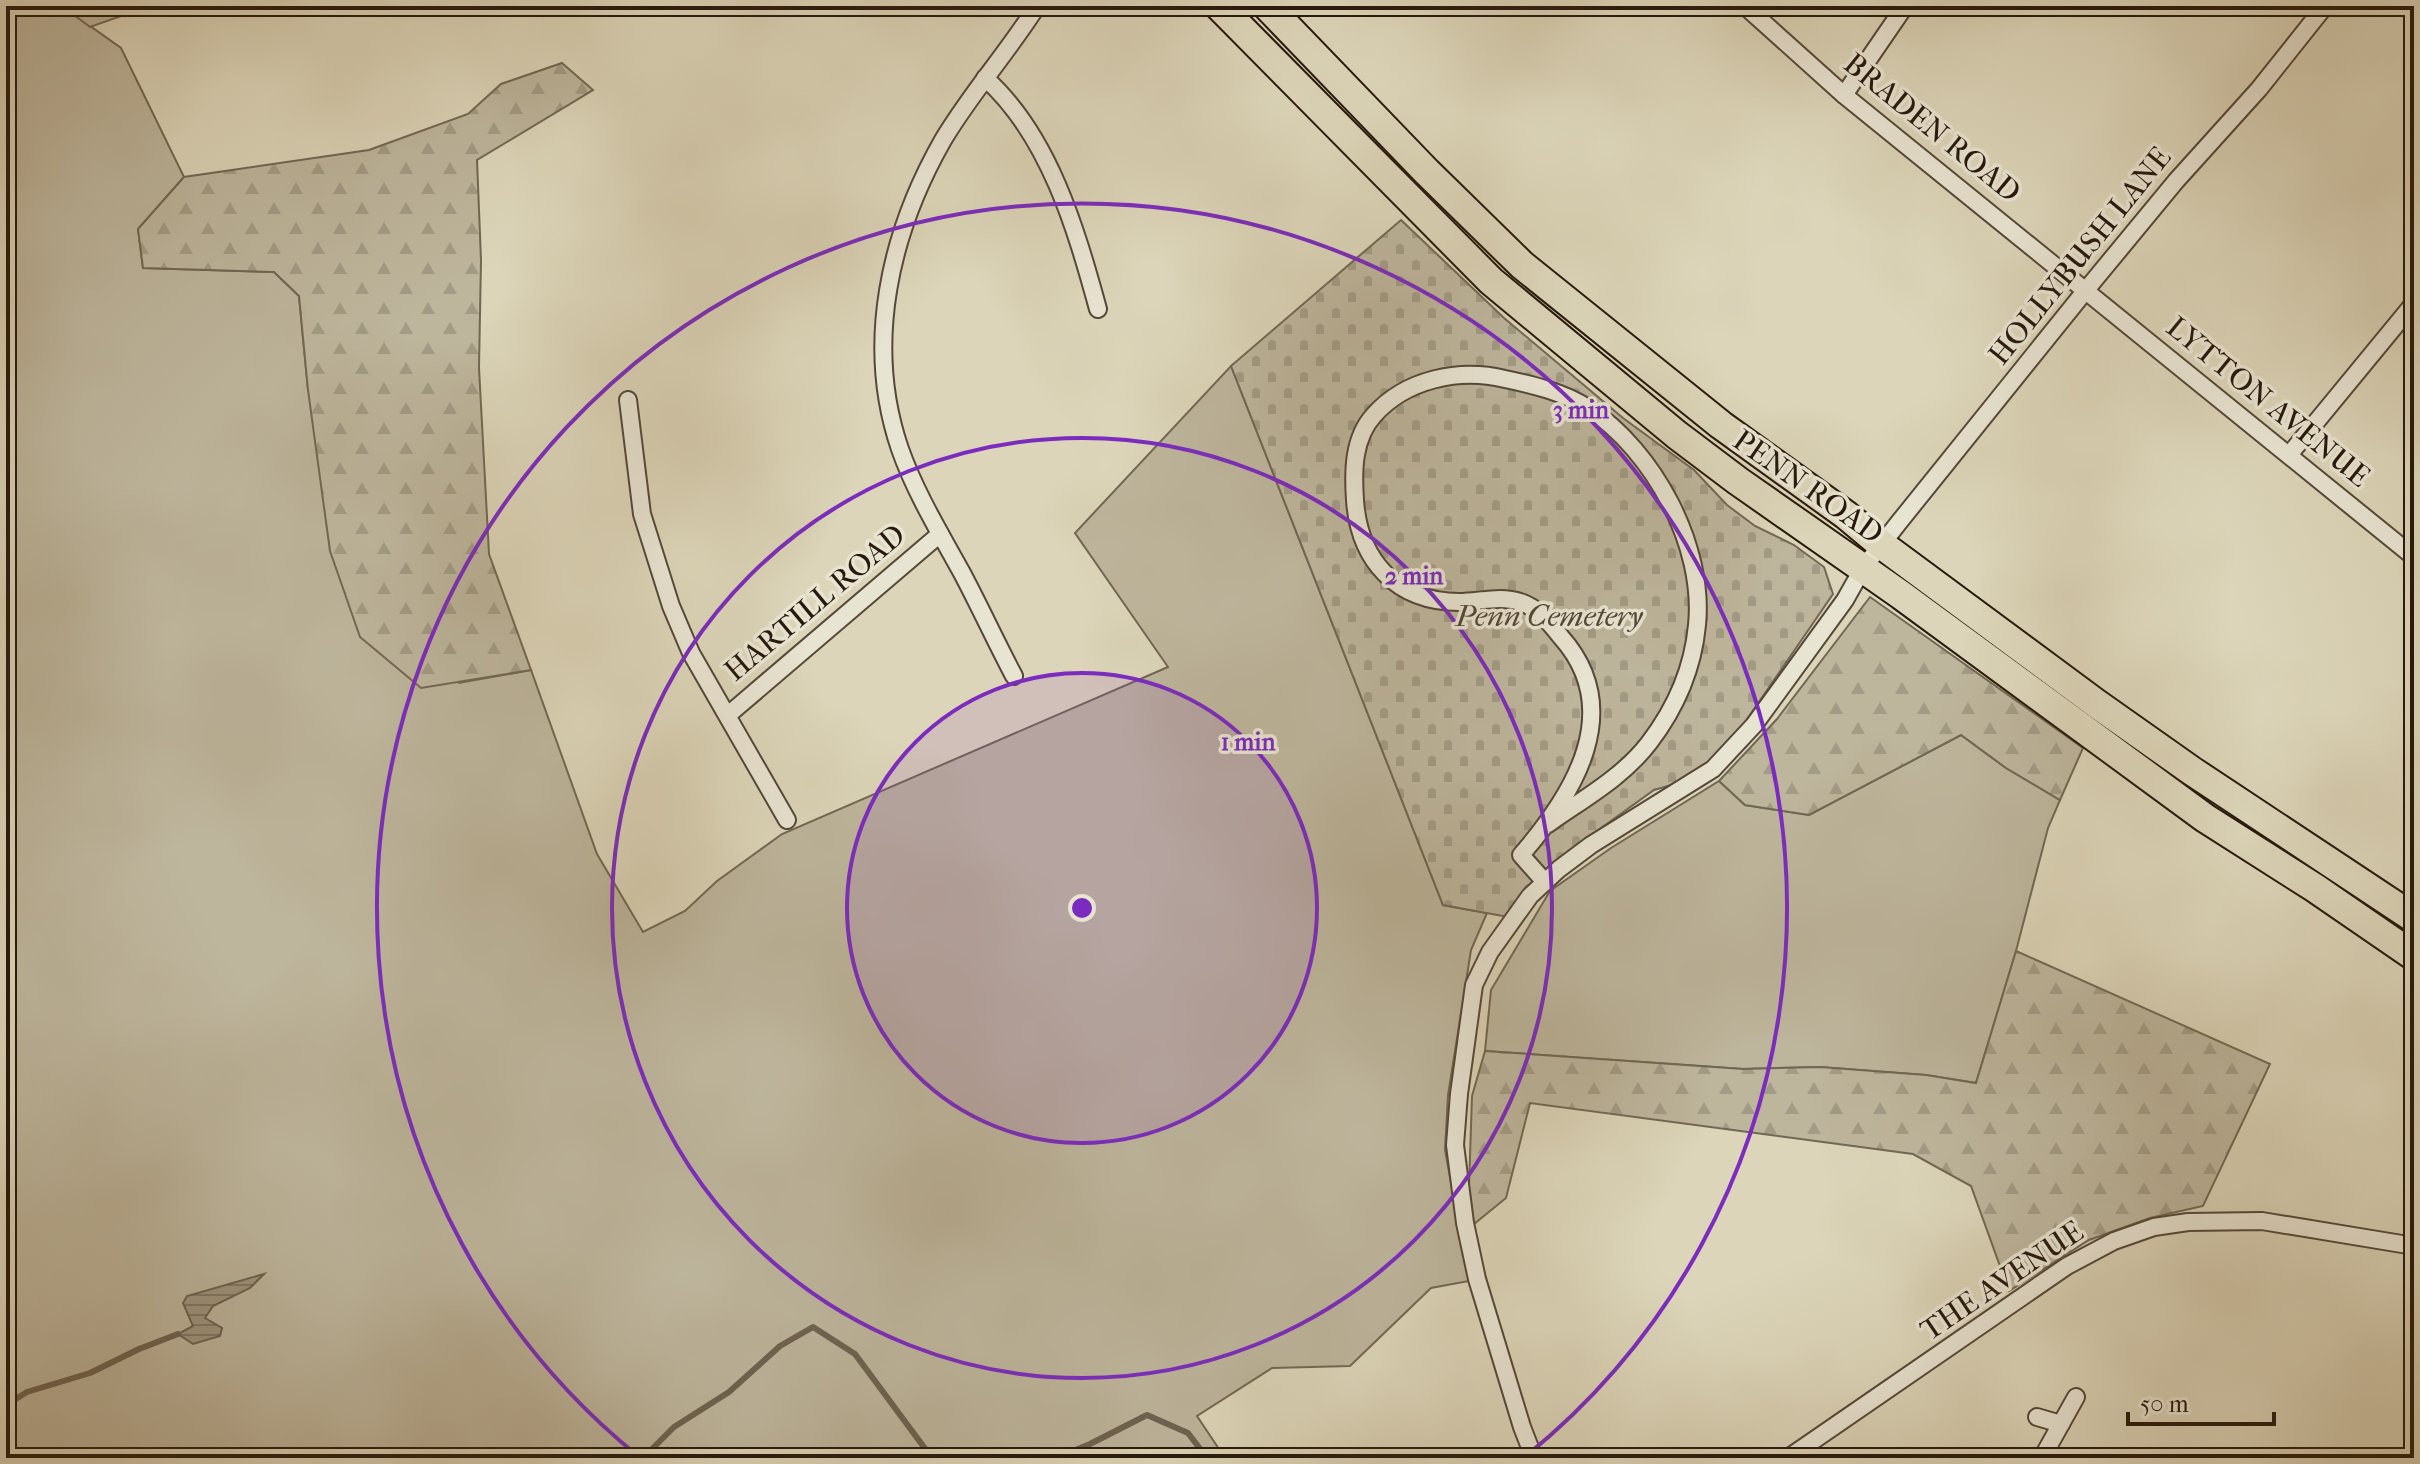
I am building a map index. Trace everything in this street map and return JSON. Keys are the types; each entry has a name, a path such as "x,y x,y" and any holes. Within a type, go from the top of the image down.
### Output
{"highway":[{"name":"PENN ROAD","path":"1219,6 1491,281 1677,435 2205,818 2414,956"},
{"name":"PENN ROAD","path":"1267,6 1427,172 1522,265 1721,425 2120,721 2414,918"}],"street":[{"path":"1014,676 940,534 900,447 890,410 884,335 886,293 903,225 943,140 1037,6"},
{"name":"BRADEN ROAD","path":"1745,6 1844,95 2086,290"},
{"path":"1844,95 1905,6"},
{"name":"HOLLYBUSH LANE","path":"1534,1458 1477,1279 1465,1223 1455,1145 1474,985 1490,952 1530,896 1545,882 1591,845 1713,769 1754,725 1845,600 1863,568 2086,290 2176,181 2259,89 2325,6"},
{"path":"985,78 1015,109 1036,145 1075,232 1098,309"},
{"name":"LYTTON AVENUE","path":"2086,290 2414,557"},
{"path":"2289,455 2414,303"},
{"path":"1545,882 1521,855 1548,824 1581,769 1587,747 1590,702 1579,661 1553,627 1537,611 1522,602 1508,599 1434,600 1406,590 1386,577 1369,554 1358,521 1353,478 1363,430 1374,415 1402,392 1446,376 1468,374 1505,379 1556,392 1588,408 1620,433 1651,470 1666,495 1690,555 1696,585 1697,621 1693,649 1682,686 1666,717 1649,743 1625,770 1548,824"},
{"path":"628,400 642,514 656,562 691,653 787,820"},
{"name":"HARTILL ROAD","path":"728,715 940,534"},
{"name":"THE AVENUE","path":"1788,1458 2067,1266 2114,1241 2154,1227 2188,1222 2262,1221 2414,1246"},
{"path":"2042,1458 2076,1397"},
{"path":"2037,1417 2061,1424"}],"green space":[{"path":"62,6 121,48 184,177 138,229 143,268 274,272 299,296 308,390 459,683 531,670 597,854 643,932 685,911 717,881 782,834 1168,667 1075,533 1231,366 1443,905 1487,913 1471,950 1448,1095 1445,1150 1469,1281 1431,1288 1350,1366 1272,1368 1197,1416 1225,1458 6,1458 6,12"},
{"path":"62,6 150,6 90,27"},
{"path":"562,63 593,90 477,160 481,260 479,368 489,554 531,670 421,688 360,637 330,551 308,390 299,296 274,272 143,268 138,229 184,177 369,150 468,114 501,84"},
{"name":"Penn Cemetery","path":"1401,220 1504,318 1623,418 1694,470 1727,505 1755,526 1794,545 1824,567 1833,594 1739,731 1708,765 1675,784 1654,790 1597,831 1508,917 1443,905 1231,366"},
{"path":"1870,597 2083,748 2060,800 2006,768 1961,735 1809,815 1745,805 1719,781 1777,719"},
{"path":"1961,735 2006,768 2060,800 2048,828 2016,951 1976,1083 1926,1075 1820,1067 1743,1069 1485,1051 1491,990 1550,891 1611,848 1719,781 1745,805 1809,815"},
{"path":"2016,951 2270,1064 2203,1206 2150,1218 2089,1240 2009,1291 1971,1186 1913,1154 1530,1103 1506,1198 1474,1224 1469,1187 1472,1096 1485,1051 1743,1069 1820,1067 1926,1075 1976,1083"}],"shaded area":[{"path":"264,1274 250,1288 213,1306 205,1318 222,1328 220,1336 193,1344 178,1334 193,1326 183,1303 187,1296"}],"waterway":[{"path":"643,1458 674,1427 729,1392 780,1346 813,1327 855,1354 932,1458"},
{"path":"6,1405 27,1392 90,1373 178,1334"},
{"path":"1056,1458 1147,1415 1188,1433 1207,1458"}]}
